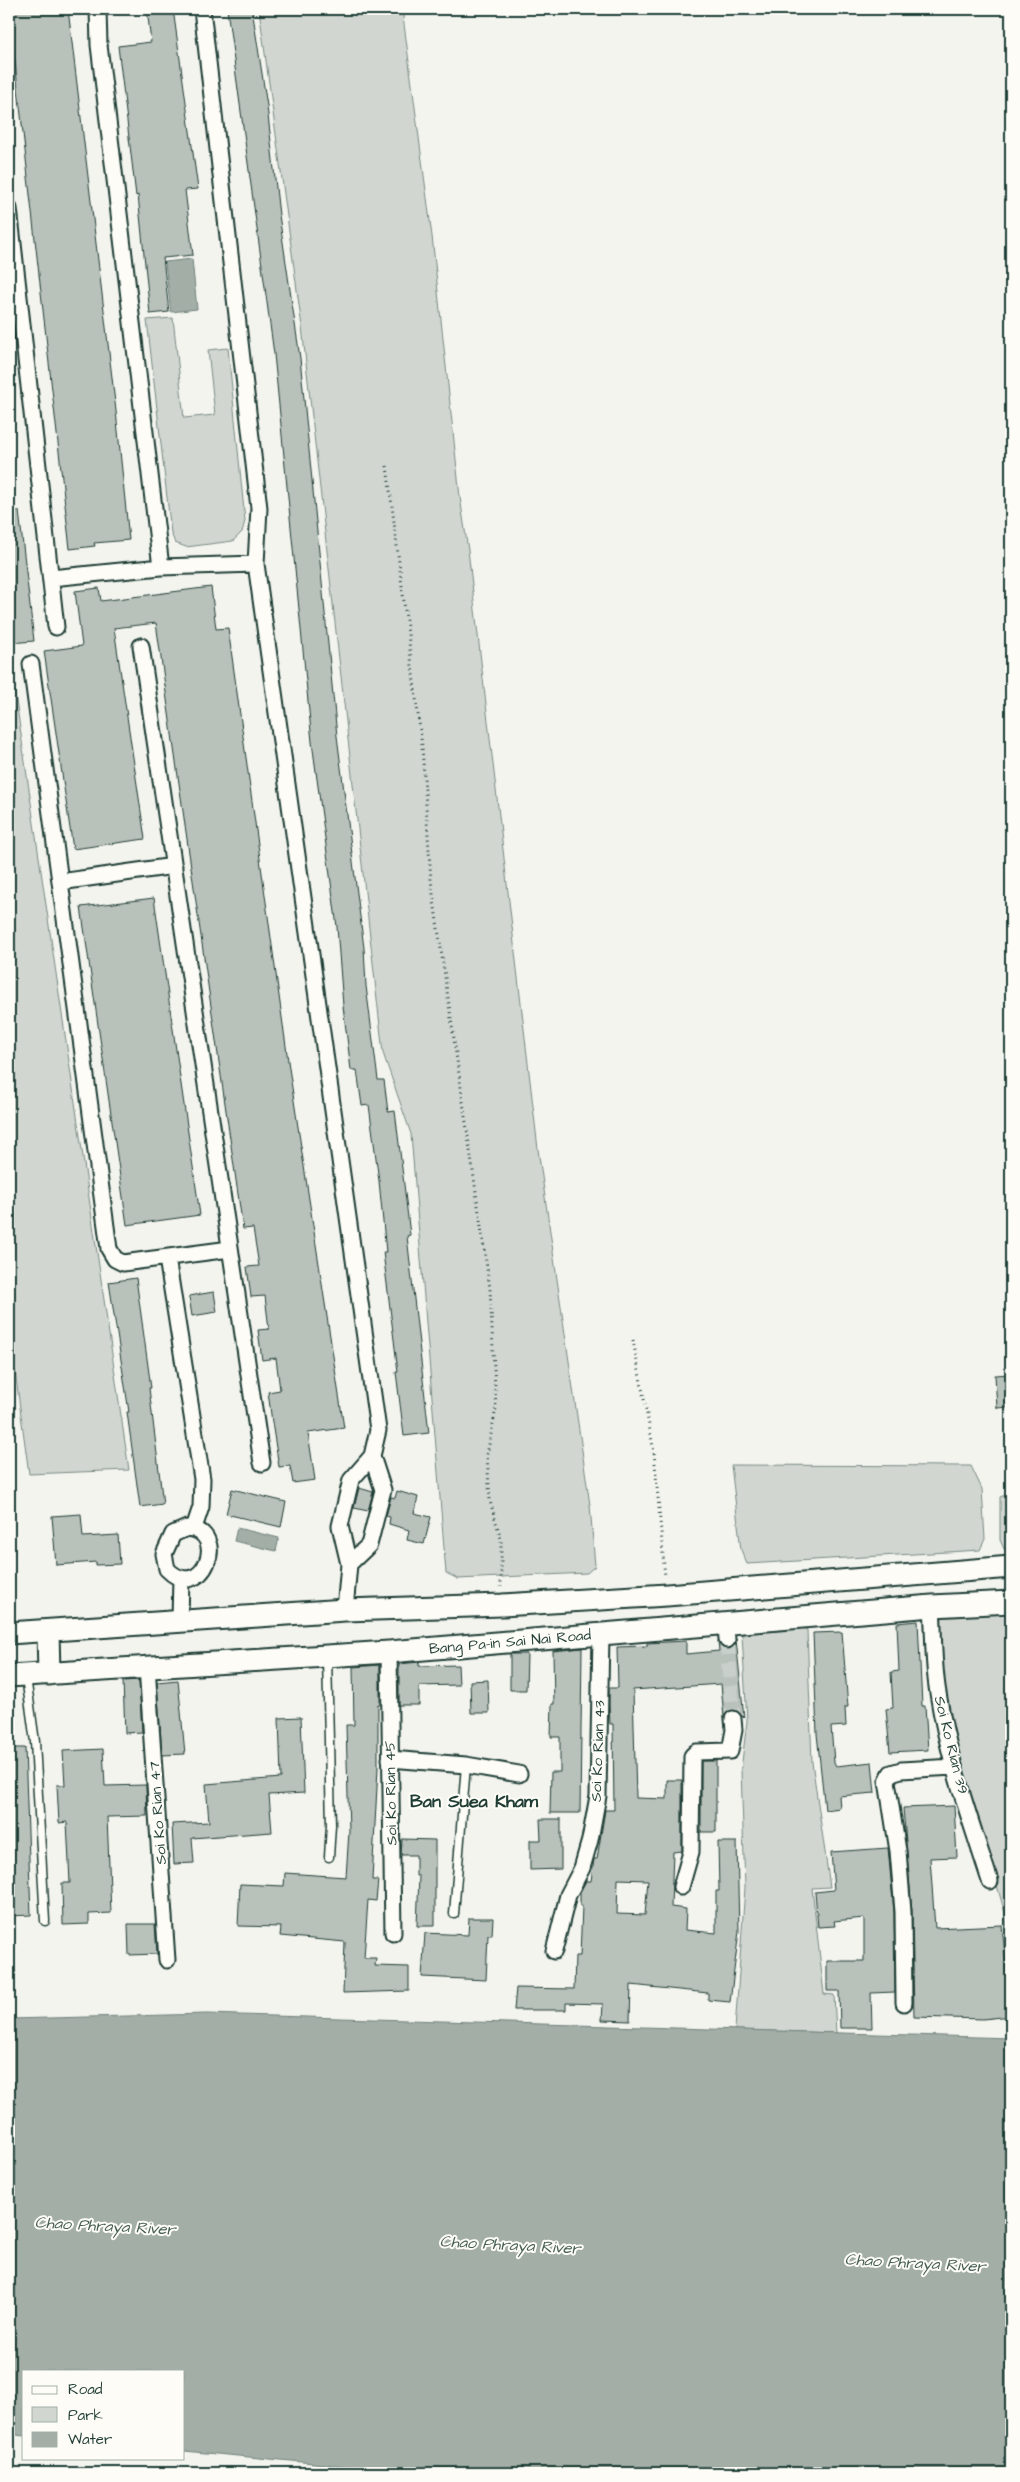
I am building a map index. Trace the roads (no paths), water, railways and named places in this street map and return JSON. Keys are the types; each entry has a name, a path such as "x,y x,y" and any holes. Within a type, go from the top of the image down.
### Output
{"main road":[{"path":"9,1633 345,1610 502,1605 667,1595 1011,1567"},
{"name":"Bang Pa-in Sai Nai Road","path":"17,1676 147,1666 389,1652 602,1634 727,1632 932,1606 1011,1602"},
{"path":"48,1631 49,1674"}],"street":[{"path":"98,9 99,45 161,567"},
{"path":"202,9 259,508 256,564 378,1430 372,1456 351,1480 340,1526 349,1564 345,1610"},
{"path":"9,208 56,627"},
{"path":"51,578 161,567 256,564"},
{"path":"141,646 262,1463"},
{"path":"31,664 109,1249 115,1259 123,1263 230,1249"},
{"path":"60,882 174,866"},
{"path":"167,1258 202,1480 201,1507 194,1528"},
{"path":"349,1564 369,1545 383,1490 372,1456"},
{"path":"194,1528 204,1535 209,1543 210,1552 206,1567 199,1575 181,1578 168,1569 164,1554 173,1534 180,1530 194,1528"},
{"path":"180,1620 181,1578"},
{"name":"Soi Ko Rian 39","path":"932,1606 938,1691 954,1767 990,1881"},
{"name":"Soi Ko Rian 43","path":"554,1951 568,1895 582,1868 590,1840 598,1796 602,1634"},
{"name":"Soi Ko Rian 45","path":"389,1652 393,1933"},
{"name":"Soi Ko Rian 47","path":"147,1666 167,1960"},
{"path":"681,1887 691,1852 692,1756 696,1752 730,1751 734,1730 733,1719"},
{"path":"390,1759 466,1765 519,1774"},
{"path":"904,2003 903,1912 898,1851 887,1781 891,1773 901,1770 954,1767"}],"lane":[{"path":"327,1655 331,1825 329,1856"},
{"path":"17,1676 35,1742 45,1922"},
{"path":"454,1914 466,1765"}],"water":[{"path":"192,259 197,309 171,312 165,262"},
{"path":"237,1528 279,1538 276,1551 234,1541"},
{"name":"Chao Phraya River","path":"206,2014 1011,2038 1011,2473 421,2473 185,2451 185,2370 22,2370 22,2436 9,2434 9,2019"}],"tunnel":[{"path":"727,1640 733,1719"}],"district":[{"name":"Ban Suea Kham","path":"474,1801"}]}
